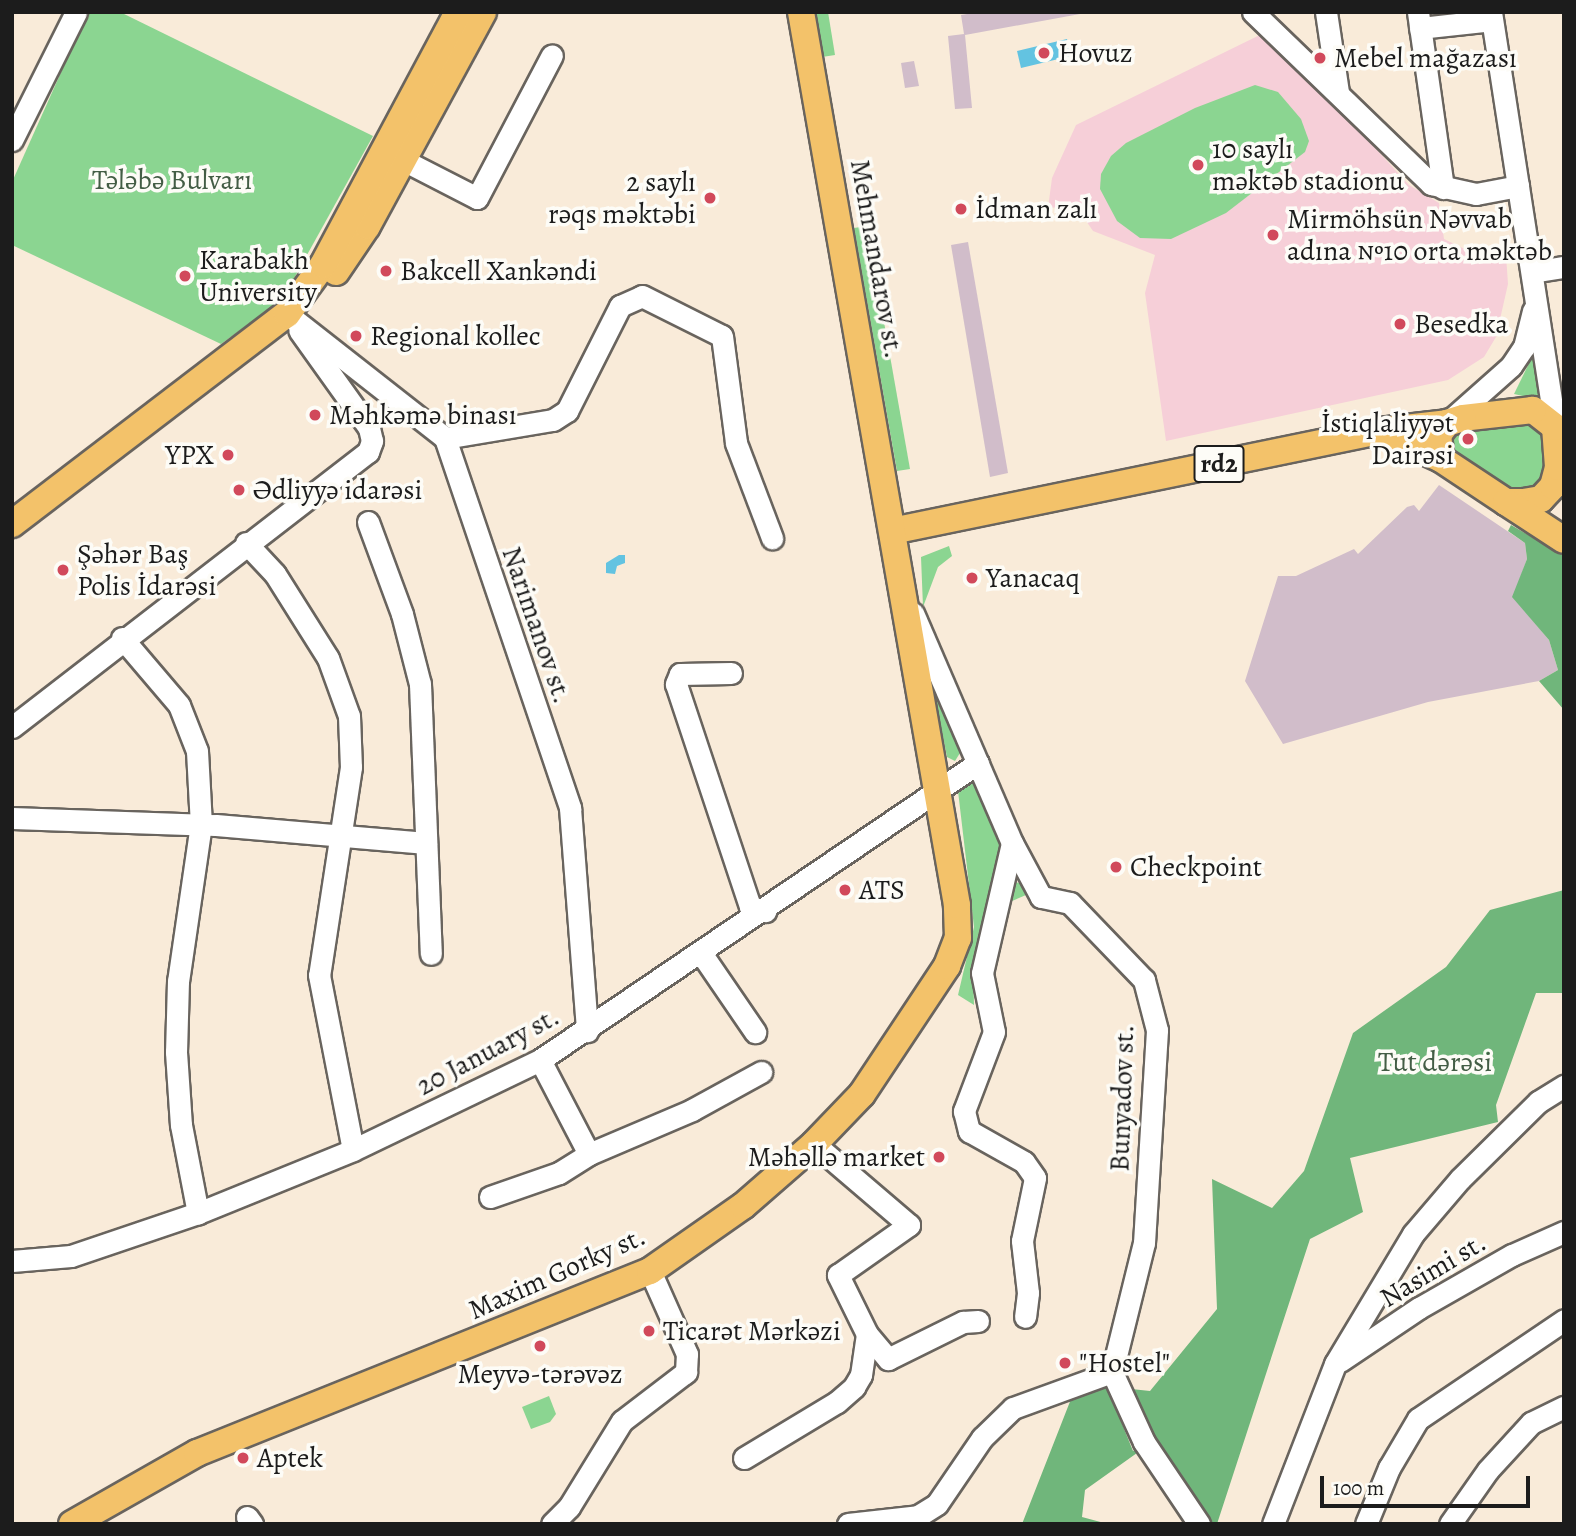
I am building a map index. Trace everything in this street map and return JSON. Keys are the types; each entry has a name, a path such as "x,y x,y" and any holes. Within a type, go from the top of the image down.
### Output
{"main road":[{"path":"12,524 314,297 334,276 403,160 458,12"},
{"path":"288,314 323,265 428,93 483,12"},
{"name":"Mehmandarov st.","path":"801,12 895,531 903,592 938,786 958,939"},
{"path":"1379,431 1447,423 1523,409 1542,414 1555,427 1561,478 1541,499 1506,502"},
{"path":"1441,459 1436,444 1447,423"},
{"path":"1379,431 1441,459 1564,540"},
{"name":"rd2","path":"895,531 1379,431"},
{"name":"Maxim Gorky st.","path":"72,1524 197,1453 650,1271 743,1206 814,1144 862,1094 947,966 958,939"}],"street":[{"path":"12,140 76,12"},
{"path":"1253,12 1431,184 1476,194 1518,186"},
{"path":"1326,12 1338,92"},
{"path":"1443,188 1419,20 1492,16 1555,427"},
{"path":"403,160 477,198 552,55"},
{"path":"1532,272 1564,267"},
{"path":"288,314 445,438 553,420 567,411 620,306 642,296 722,336 736,443 772,538"},
{"path":"1447,423 1511,366 1524,347 1535,297"},
{"path":"12,727 122,638 368,452 372,441 369,428 288,314"},
{"name":"Narimanov st.","path":"445,438 570,808 587,1031"},
{"path":"368,522 402,614 420,684 431,954"},
{"path":"246,543 275,574 328,658 349,716 351,767 319,975 353,1150"},
{"name":"Bunyadov st.","path":"903,592 1012,843 1041,897 1070,903 1144,980 1157,1030 1144,1243 1112,1372"},
{"path":"122,638 153,671 188,723 197,751 201,824 178,981 176,1028 181,1125 198,1213"},
{"path":"731,673 680,674 676,684 750,907 765,911"},
{"name":"20 January st.","path":"12,1261 71,1256 198,1213 353,1150 540,1060 765,911 938,786 978,763"},
{"path":"12,818 201,824 342,833 426,843"},
{"path":"1012,843 982,973 994,1032 964,1111 969,1131 1024,1161 1035,1178 1022,1241 1028,1293 1025,1317"},
{"path":"701,953 755,1032"},
{"path":"540,1060 589,1154"},
{"path":"490,1197 559,1173 589,1154 692,1110 761,1072"},
{"path":"1273,1524 1335,1364 1413,1234 1489,1150 1538,1102 1564,1086"},
{"path":"814,1144 909,1225 838,1275 867,1334 888,1359 963,1322 978,1321"},
{"name":"Nasimi st.","path":"1335,1364 1419,1308 1512,1255 1564,1232"},
{"path":"552,1524 569,1507 622,1421 686,1372 687,1354 650,1271"},
{"path":"1366,1524 1389,1468 1419,1419 1438,1401 1564,1320"},
{"path":"744,1458 837,1402 854,1387 861,1375 867,1334"},
{"path":"848,1524 918,1517 937,1504 982,1438 1013,1408 1112,1372 1144,1442 1199,1524"},
{"path":"1450,1524 1488,1470 1531,1423 1564,1407"}],"shaded area":[{"path":"979,12 1091,12 965,35 972,108 955,109 948,36 964,34 961,15"},
{"name":"Mirmöhsün Nəvvab adına №10 orta məktəb","path":"1268,31 1409,185 1439,203 1444,239 1475,254 1506,255 1508,284 1496,337 1484,357 1448,380 1166,441 1145,293 1155,255 1093,231 1076,206 1048,208 1052,178 1076,125"},
{"path":"914,61 919,86 905,88 901,63"},
{"path":"968,242 1008,473 990,477 951,245"},
{"path":"1439,485 1525,543 1527,559 1513,597 1549,640 1558,670 1539,681 1428,702 1283,744 1245,681 1278,576 1296,576 1354,549 1358,554 1407,507 1414,505 1419,511"}],"green space":[{"name":"Tələbə Bulvarı","path":"88,12 120,12 373,136 282,300 221,344 12,245 12,182"},
{"path":"814,12 828,12 835,55 822,57"},
{"name":"10 saylı məktəb stadionu","path":"1255,85 1278,92 1301,119 1309,141 1305,152 1226,213 1171,239 1140,238 1117,221 1100,189 1101,174 1111,156 1126,143 1195,108"},
{"path":"867,226 910,469 897,471 854,228"},
{"path":"1535,351 1541,400 1514,394"},
{"path":"1516,415 1547,433 1545,485 1521,497 1446,454 1445,436"},
{"path":"1511,525 1564,556 1564,710 1539,681 1558,670 1549,640 1512,597 1527,559 1525,543 1508,531"},
{"path":"949,546 952,556 938,567 923,607 921,557"},
{"path":"933,687 960,753 955,761 947,757"},
{"path":"968,782 977,784 1003,847 973,964 974,1005 958,995 974,927 958,791"},
{"path":"1013,882 1021,883 1026,895 1005,904"},
{"name":"Tut dərəsi","path":"1564,890 1564,993 1536,993 1496,1105 1498,1122 1350,1158 1363,1212 1310,1239 1217,1524 1204,1524 1151,1443 1085,1490 1082,1517 1108,1524 1022,1524 1071,1399 1104,1379 1133,1451 1148,1440 1122,1388 1150,1391 1217,1309 1212,1179 1272,1208 1304,1171 1353,1033 1446,967 1490,910"},
{"path":"549,1396 556,1414 550,1422 531,1429 522,1407"}],"water":[{"name":"Hovuz","path":"1067,39 1071,56 1021,68 1017,51"},
{"path":"619,555 625,555 625,563 617,566 615,574 606,573 606,563"}],"place":[{"name":"Hovuz","path":"1044,53"},
{"name":"Mebel mağazası","path":"1320,58"},
{"name":"10 saylı məktəb stadionu","path":"1198,165"},
{"name":"2 saylı rəqs məktəbi","path":"710,198"},
{"name":"İdman zalı","path":"961,209"},
{"name":"Mirmöhsün Nəvvab adına №10 orta məktəb","path":"1273,235"},
{"name":"Bakcell Xankəndi","path":"386,271"},
{"name":"Karabakh University","path":"185,276"},
{"name":"Besedka","path":"1400,324"},
{"name":"Regional kollec","path":"356,336"},
{"name":"Məhkəmə binası","path":"315,415"},
{"name":"İstiqlaliyyət Dairəsi","path":"1468,439"},
{"name":"YPX","path":"228,455"},
{"name":"Ədliyyə idarəsi","path":"239,490"},
{"name":"Şəhər Baş Polis İdarəsi","path":"63,570"},
{"name":"Yanacaq","path":"972,578"},
{"name":"Checkpoint","path":"1116,867"},
{"name":"ATS","path":"845,890"},
{"name":"Məhəllə market","path":"939,1157"},
{"name":"Ticarət Mərkəzi","path":"649,1331"},
{"name":"Meyvə-tərəvəz","path":"540,1346"},
{"name":"\"Hostel\"","path":"1065,1363"},
{"name":"Aptek","path":"243,1458"}]}
